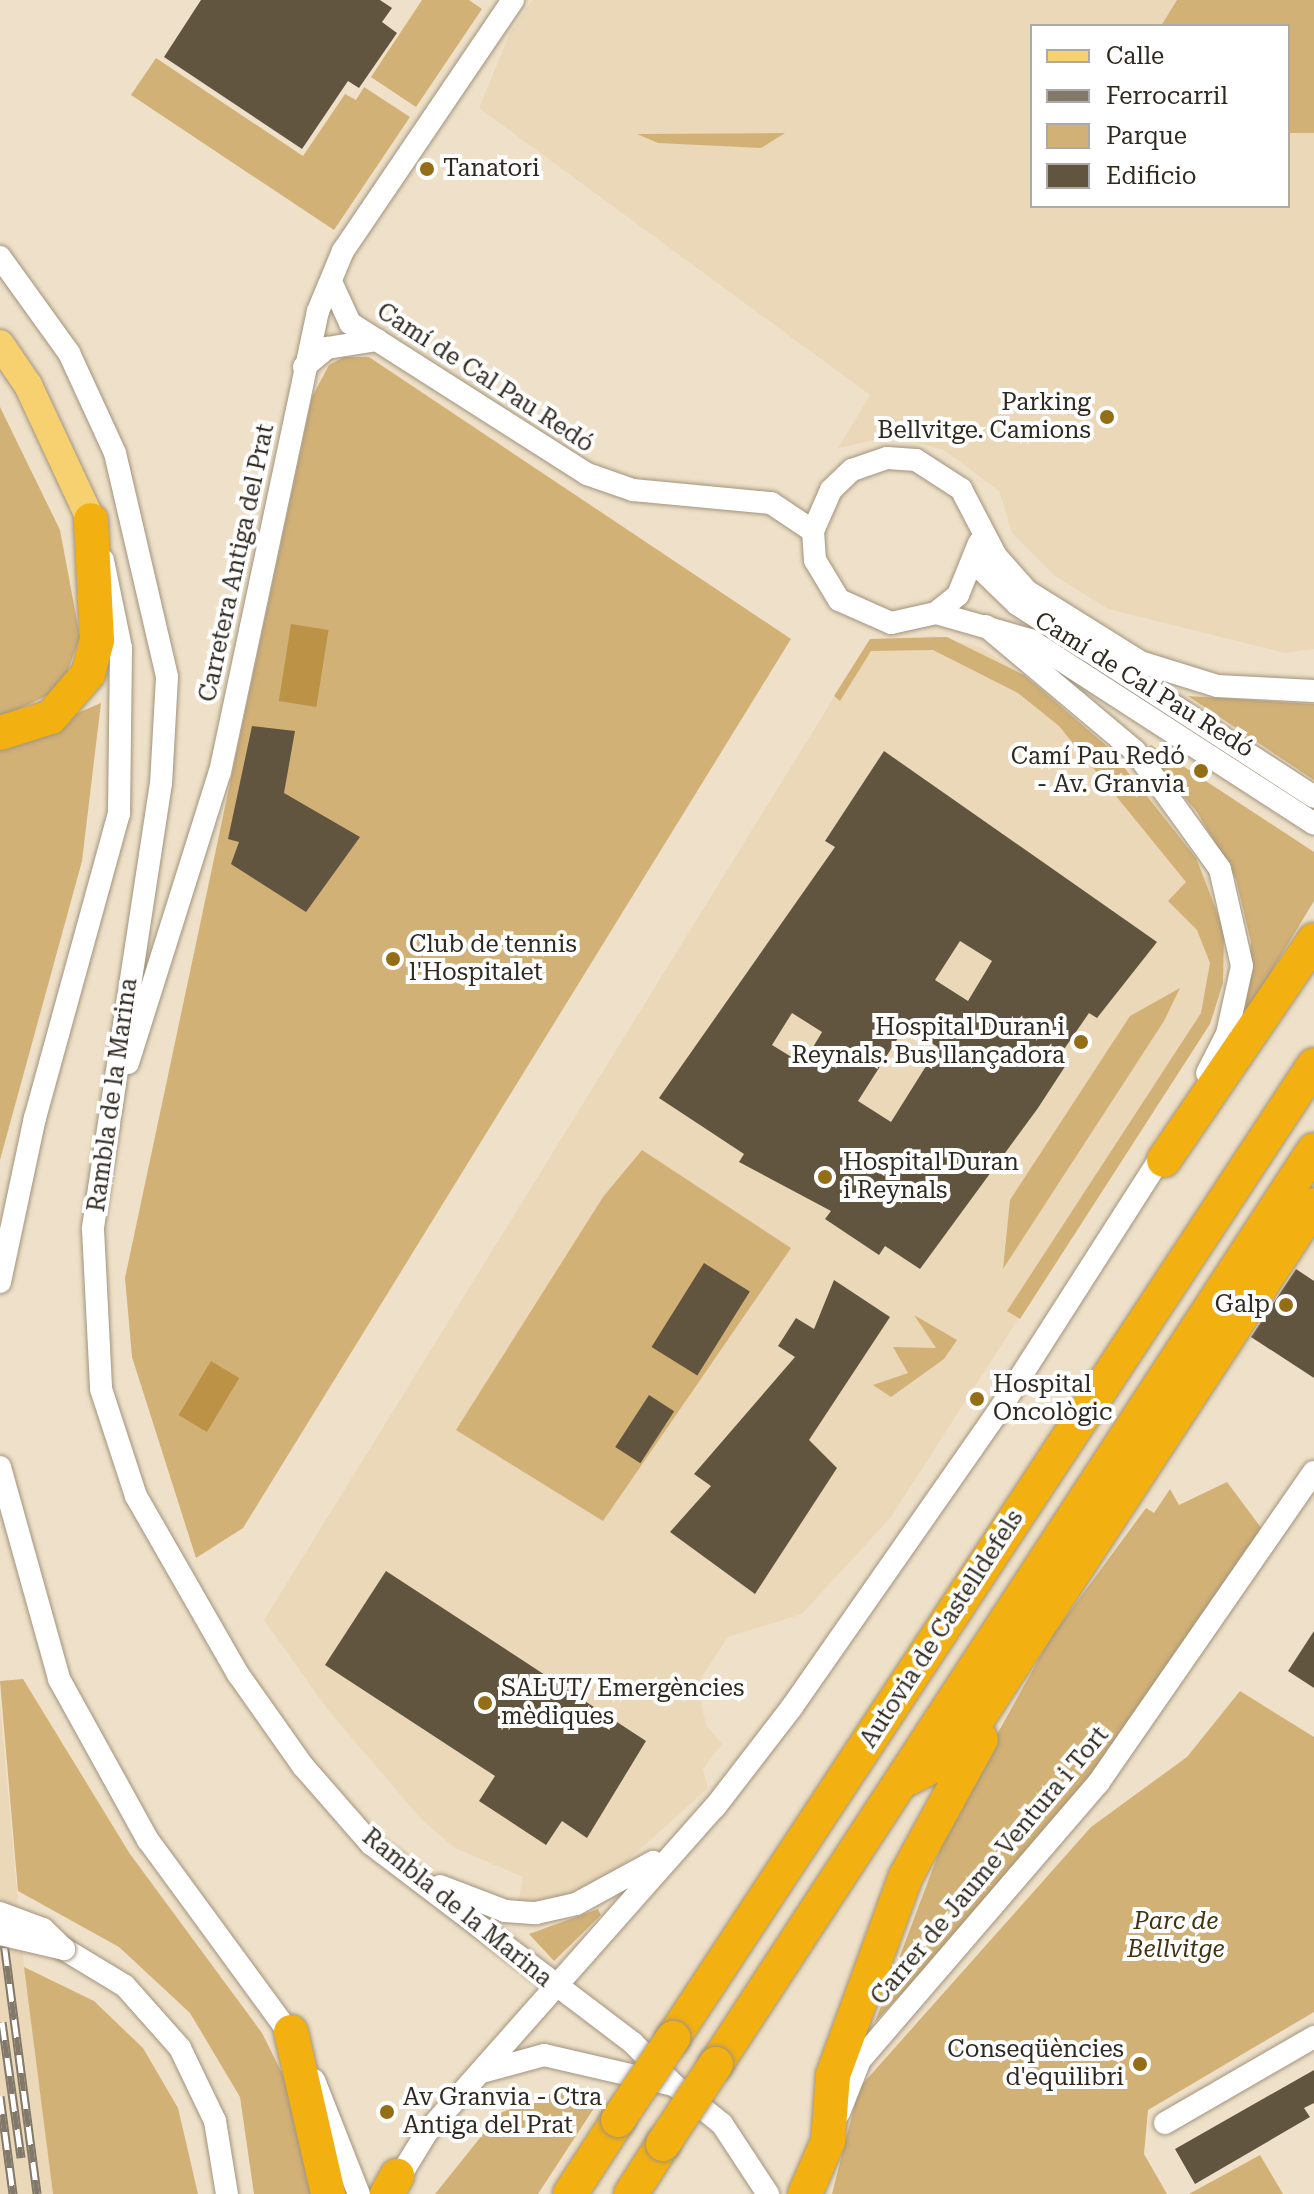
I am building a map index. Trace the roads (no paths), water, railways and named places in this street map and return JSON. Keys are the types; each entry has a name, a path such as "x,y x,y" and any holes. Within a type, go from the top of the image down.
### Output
{"highway":[{"path":"0,733 51,717 88,674 97,640 91,520"},
{"path":"1164,1160 1314,940"},
{"name":"Autovia de Castelldefels","path":"570,2194 1314,1065"},
{"path":"631,2194 905,1780 1314,1150"},
{"path":"905,1780 954,1755 1314,1205"},
{"path":"805,2194 828,2141 833,2075 906,1876 1050,1611 1052,1552"},
{"path":"291,2032 328,2194"}],"main road":[{"path":"0,344 28,385 91,520"}],"street":[{"name":"Carretera Antiga del Prat","path":"96,1176 220,772 318,311 333,286 343,251 513,0"},
{"name":"Rambla de la Marina","path":"0,257 69,353 115,453 167,677 161,783 96,1176 101,1389 136,1496 238,1674 303,1766 371,1844 553,1986 633,2043 674,2085 722,2124 768,2194"},
{"name":"Camí de Cal Pau Redó","path":"333,286 350,323 587,474 633,490 771,503 813,531"},
{"path":"304,367 327,348 377,340"},
{"path":"975,514 979,543 967,583 936,613 891,623 839,600 815,560 813,531 831,490 852,470 887,458 942,472 975,514 996,556 1027,591 1140,662 1217,686 1314,691"},
{"path":"0,1282 35,1118 119,814 121,648 91,520"},
{"name":"Camí de Cal Pau Redó","path":"979,543 982,570 1017,604 1314,797"},
{"name":"Camí de Cal Pau Redó","path":"936,613 1030,640 1309,821"},
{"path":"392,2188 553,1986 690,1836 792,1707 1164,1160 1174,1121 1202,1081 1239,999 1239,936 1228,885 1194,825 1135,751 986,626"},
{"path":"0,1467 59,1679 148,1840 291,2032 359,2194"},
{"name":"Carrer de Jaume Ventura i Tort","path":"828,2141 860,2060 1099,1782 1314,1472"},
{"path":"412,1874 505,1911 536,1913 631,1878 690,1836"},
{"path":"0,1913 43,1929 64,1949 125,1986 180,2048 215,2121 227,2194"},
{"path":"0,1934 64,1949"},
{"path":"1165,2123 1314,2037"},
{"path":"481,2073 544,2055 674,2085"}],"railway":[{"path":"0,1912 37,2194"},
{"path":"2,2022 21,2158"},
{"path":"0,2096 13,2194"}],"place":[{"name":"Tanatori","path":"427,169"},
{"name":"Parking Bellvitge. Camions","path":"1107,417"},
{"name":"Camí Pau Redó - Av. Granvia","path":"1201,771"},
{"name":"Club de tennis l'Hospitalet","path":"393,959"},
{"name":"Hospital Duran i Reynals. Bus llançadora","path":"1081,1042"},
{"name":"Hospital Duran i Reynals","path":"825,1177"},
{"name":"Galp","path":"1286,1305"},
{"name":"Hospital Oncològic","path":"977,1399"},
{"name":"SALUT/ Emergències mèdiques","path":"485,1703"},
{"name":"Conseqüències d'equilibri","path":"1140,2064"},
{"name":"Av Granvia - Ctra Antiga del Prat","path":"387,2112"}],"park label":[{"name":"Parc de Bellvitge","path":"1176,1936"}]}
